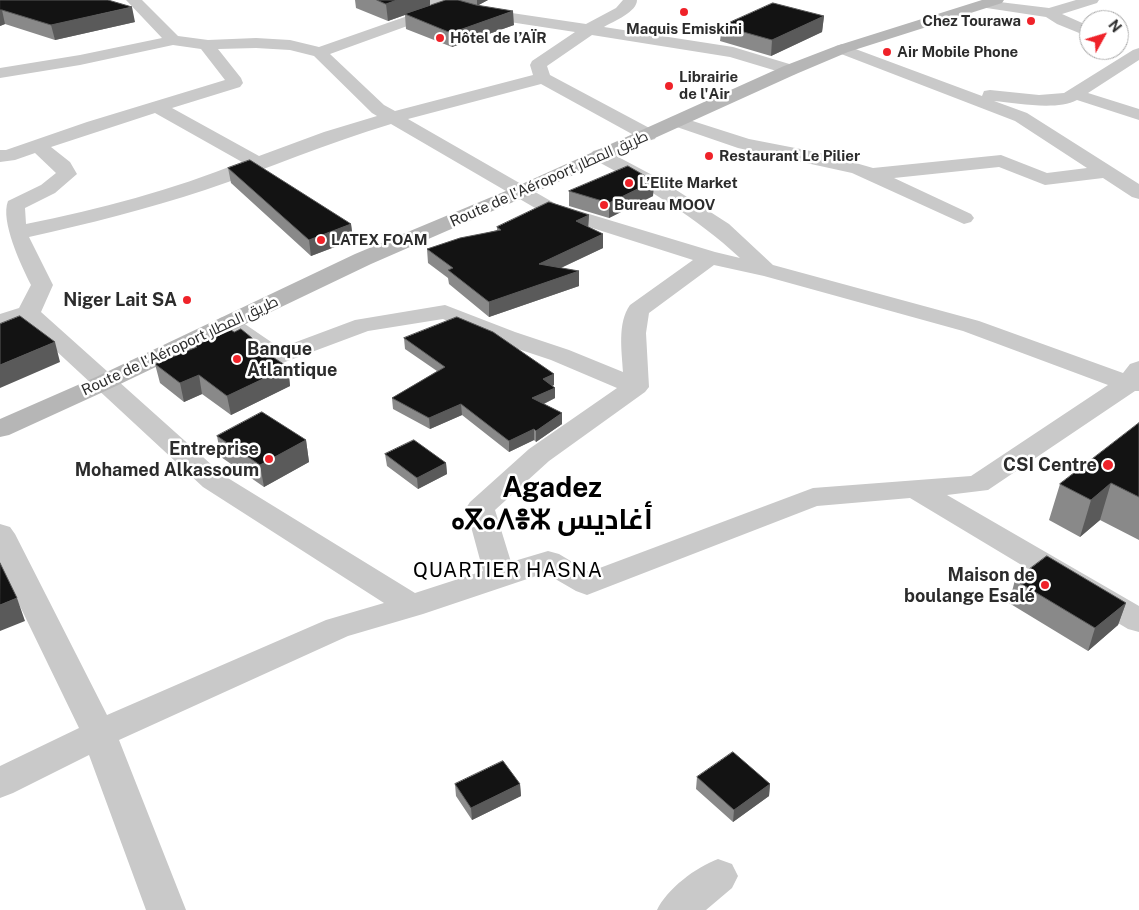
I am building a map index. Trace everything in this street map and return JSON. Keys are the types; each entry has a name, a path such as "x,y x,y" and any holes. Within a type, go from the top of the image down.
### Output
{"main road":[{"name":"Route de l'Aéroport طريق المطار","path":"0,429 105,382 363,259 520,192 790,70 842,49 991,2"}],"street":[{"path":"132,0 173,40"},
{"path":"432,0 477,12 733,52 790,70"},
{"path":"630,0 631,2 622,11 588,30 538,65 543,78 648,135"},
{"path":"1050,13 1092,0"},
{"path":"991,2 1050,13 1062,21 1079,28"},
{"path":"0,73 80,60 173,40 208,45 256,43 290,45 320,52 449,6"},
{"path":"0,156 8,156 94,126 234,83 233,77 210,55 208,45"},
{"path":"842,49 1021,117 1139,193"},
{"path":"956,92 1039,100 1068,98 1135,49"},
{"path":"320,52 378,109 391,118 549,208 710,258 767,270 971,326 1135,379"},
{"path":"16,233 69,222 214,182 258,163 331,136 391,118 543,78"},
{"path":"1075,94 1139,114"},
{"path":"158,107 258,163"},
{"path":"677,121 745,144 821,159 859,169 964,218"},
{"path":"0,322 29,313 42,286 8,212 15,205 48,189 67,174 62,166 38,146"},
{"path":"600,155 649,181 721,229 767,270"},
{"path":"870,174 1001,161 1045,179 1106,172"},
{"path":"636,387 634,333 638,310 710,258"},
{"path":"228,323 277,358 363,325 445,312 560,355 636,387"},
{"path":"29,313 213,481 412,606"},
{"path":"0,783 99,734 337,628 412,606 548,561 587,584 813,497 978,484 1135,379"},
{"path":"500,577 480,508 539,455 636,387"},
{"path":"915,489 1139,622"},
{"path":"0,534 99,734 166,910"},
{"path":"677,910 718,876"}],"building":[{"path":"0,0 108,0 132,7 51,25 0,10"},
{"path":"377,0 397,0 386,4"},
{"path":"446,0 458,0 513,11 451,33 405,14"},
{"path":"773,3 824,16 772,40 722,26"},
{"path":"250,160 351,224 309,240 228,168"},
{"path":"628,166 654,181 609,203 569,191"},
{"path":"549,202 589,215 576,221 603,234 539,264 579,271 489,302 448,270 453,268 427,249 460,238 501,230 497,227"},
{"path":"20,316 55,342 0,365 0,324"},
{"path":"457,317 493,332 554,374 543,379 555,388 532,398 562,413 536,431 534,429 509,441 461,404 429,418 392,398 445,367 404,338"},
{"path":"241,329 252,338 256,346 288,367 227,396 199,375 180,383 155,364 197,347 194,346 231,330 234,332"},
{"path":"262,412 306,440 260,465 217,436"},
{"path":"1139,423 1139,497 1111,483 1091,500 1060,484"},
{"path":"414,440 446,463 417,478 385,454"},
{"path":"1047,556 1126,603 1095,628 1015,580"},
{"path":"0,563 17,598 0,605"},
{"path":"733,752 770,784 734,810 697,777"},
{"path":"503,761 520,784 471,808 455,784"}],"place":[{"name":"Maquis Emiskini","path":"684,12"},
{"name":"Chez Tourawa","path":"1031,21"},
{"name":"Hôtel de l’AÏR","path":"440,38"},
{"name":"Air Mobile Phone","path":"887,52"},
{"name":"Librairie de l'Air","path":"669,86"},
{"name":"Restaurant Le Pilier","path":"709,156"},
{"name":"L’Elite Market","path":"629,183"},
{"name":"Bureau MOOV","path":"604,205"},
{"name":"LATEX FOAM","path":"321,240"},
{"name":"Niger Lait SA","path":"187,300"},
{"name":"Banque Atlantique","path":"237,359"},
{"name":"Entreprise Mohamed Alkassoum","path":"269,459"},
{"name":"CSI Centre","path":"1108,465"},
{"name":"Maison de boulange Esalé","path":"1045,585"}],"district":[{"name":"Agadez ⴰⴳⴰⴷⴻⵣ أغاديس","path":"552,504"},
{"name":"QUARTIER HASNA","path":"508,571"}]}
